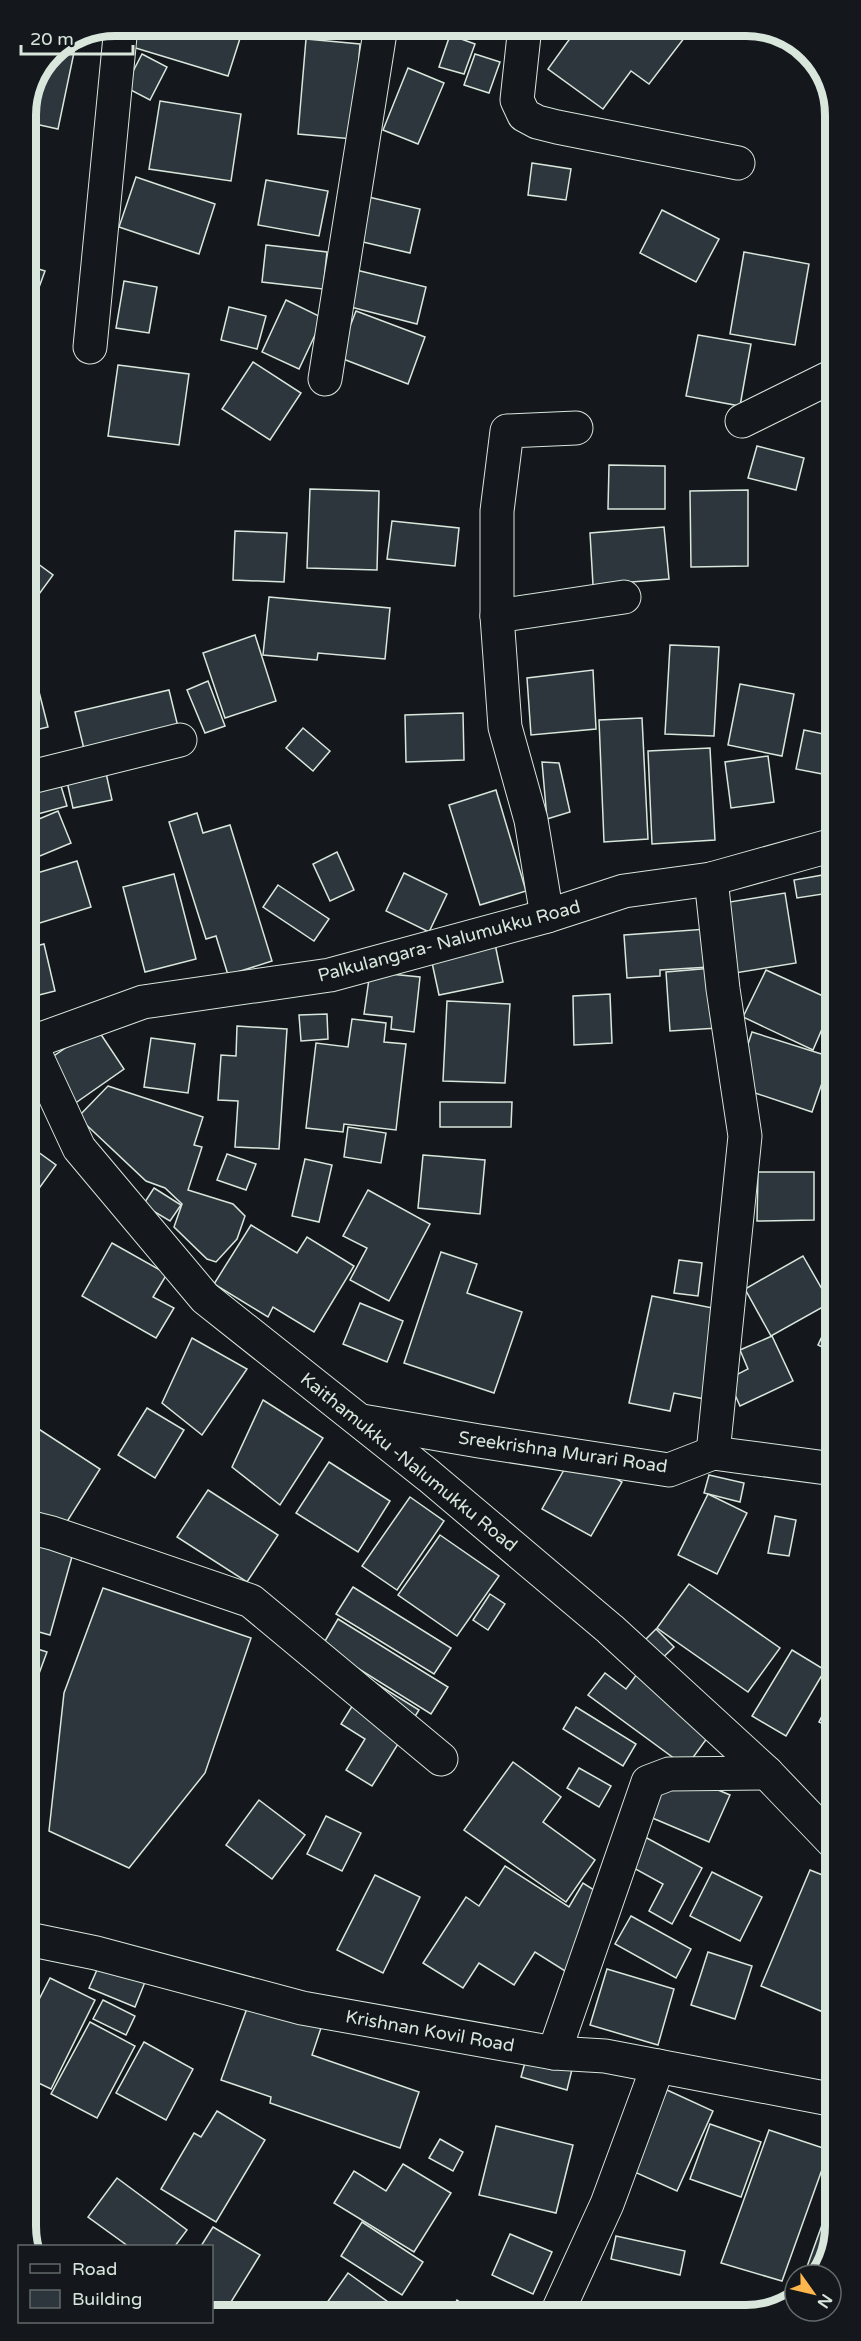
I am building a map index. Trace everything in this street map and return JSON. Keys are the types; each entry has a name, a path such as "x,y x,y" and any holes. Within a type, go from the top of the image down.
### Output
{"street":[{"path":"90,347 120,36"},
{"path":"325,379 379,36"},
{"path":"524,36 517,100 524,115 537,122 738,163"},
{"path":"742,421 825,380"},
{"path":"547,916 531,820 505,727 497,616 497,511 507,431 576,428"},
{"path":"497,616 624,597"},
{"path":"36,776 180,740"},
{"name":"Palkulangara- Nalumukku Road","path":"36,1038 143,1002 330,975 547,916 624,891 711,879 825,846"},
{"path":"711,879 723,989 745,1136 712,1453"},
{"name":"Kaithamukku -Nalumukku Road","path":"36,1058 79,1149 205,1298 361,1421 610,1629 767,1773 825,1834"},
{"name":"Sreekrishna Murari Road","path":"361,1421 479,1442 669,1470 712,1453 825,1468"},
{"path":"36,1529 251,1601 441,1759"},
{"path":"554,2053 648,1782 669,1774 767,1773"},
{"name":"Krishnan Kovil Road","path":"36,1942 96,1953 302,2008 554,2053 605,2056 825,2098"},
{"path":"561,2305 607,2204 658,2066"}],"building":[{"path":"132,36 241,36 228,76 129,46"},
{"path":"450,36 475,44 464,74 439,67"},
{"path":"572,36 685,37 649,84 631,71 603,109 548,69"},
{"path":"306,39 360,44 353,139 298,134"},
{"path":"75,47 58,129 36,124 39,94 52,67"},
{"path":"142,54 167,67 150,100 125,87"},
{"path":"475,54 500,62 489,93 464,85"},
{"path":"408,68 444,83 418,144 383,130"},
{"path":"160,101 241,114 231,181 149,169"},
{"path":"532,163 571,169 566,200 528,195"},
{"path":"136,177 215,204 199,254 119,227"},
{"path":"266,180 328,191 319,236 258,225"},
{"path":"360,195 420,209 410,253 350,239"},
{"path":"662,210 719,239 696,282 640,253"},
{"path":"266,245 327,252 323,289 262,282"},
{"path":"744,252 809,264 795,345 730,334"},
{"path":"36,268 45,271 36,296"},
{"path":"348,268 426,287 417,324 339,304"},
{"path":"124,281 157,287 149,333 116,328"},
{"path":"286,300 323,318 299,369 262,352"},
{"path":"229,307 266,316 257,349 221,340"},
{"path":"356,311 425,337 408,384 338,357"},
{"path":"698,335 751,344 740,406 686,396"},
{"path":"253,362 301,393 270,440 222,409"},
{"path":"118,365 189,374 179,445 108,436"},
{"path":"757,446 804,458 796,490 748,478"},
{"path":"609,465 665,466 665,509 608,509"},
{"path":"310,489 379,491 377,570 307,568"},
{"path":"748,490 748,566 691,567 690,491"},
{"path":"392,521 459,528 455,566 387,559"},
{"path":"664,527 669,579 593,585 590,533"},
{"path":"235,531 287,533 284,582 233,580"},
{"path":"36,562 53,575 36,598"},
{"path":"269,597 390,608 385,659 318,653 317,660 263,655"},
{"path":"255,635 276,701 225,718 203,653"},
{"path":"670,645 719,647 714,736 665,734"},
{"path":"593,670 596,729 531,735 527,678"},
{"path":"36,680 48,727 36,730"},
{"path":"208,681 225,726 205,733 187,690"},
{"path":"740,684 794,694 782,756 728,745"},
{"path":"169,690 179,731 85,753 75,712"},
{"path":"463,713 464,760 406,762 405,715"},
{"path":"642,718 648,839 604,842 599,720"},
{"path":"303,728 330,751 313,771 286,748"},
{"path":"804,730 825,734 825,774 796,769"},
{"path":"710,748 715,840 652,844 648,751"},
{"path":"768,756 774,802 731,808 725,762"},
{"path":"542,762 559,763 570,812 547,819"},
{"path":"104,764 112,800 73,808 65,773"},
{"path":"58,776 67,806 36,815 36,782"},
{"path":"496,790 526,891 480,905 449,805"},
{"path":"58,811 71,843 36,858 36,820"},
{"path":"197,813 203,833 230,825 272,961 228,975 216,936 206,939 169,822"},
{"path":"337,852 354,890 330,901 313,864"},
{"path":"77,861 91,907 36,924 36,873"},
{"path":"404,873 447,894 429,932 386,911"},
{"path":"174,874 196,959 145,972 123,887"},
{"path":"825,875 825,894 797,898 794,880"},
{"path":"278,885 329,919 314,941 263,907"},
{"path":"785,893 796,963 729,974 717,904"},
{"path":"707,929 710,967 660,970 660,976 627,978 624,935"},
{"path":"44,944 55,991 36,996 36,946"},
{"path":"495,944 503,982 439,995 431,958"},
{"path":"713,968 718,1028 670,1031 666,972"},
{"path":"766,970 825,997 825,1022 813,1050 743,1017"},
{"path":"370,972 420,977 414,1032 391,1029 392,1017 364,1014"},
{"path":"610,994 612,1043 574,1045 573,996"},
{"path":"447,1001 510,1004 505,1083 443,1081"},
{"path":"327,1014 328,1039 301,1041 299,1015"},
{"path":"352,1019 386,1023 384,1042 406,1044 396,1130 344,1124 343,1132 306,1128 316,1043 348,1047"},
{"path":"237,1026 287,1029 279,1149 235,1147 238,1101 218,1100 221,1055 236,1056"},
{"path":"96,1027 124,1069 74,1104 45,1062"},
{"path":"752,1032 825,1055 825,1074 812,1112 734,1086"},
{"path":"151,1038 195,1044 188,1093 144,1087"},
{"path":"108,1086 203,1117 194,1145 202,1147 188,1190 233,1204 245,1216 237,1239 216,1262 207,1259 174,1227 182,1204 165,1188 146,1181 78,1117"},
{"path":"440,1102 512,1102 511,1127 440,1127"},
{"path":"348,1127 386,1133 381,1163 344,1157"},
{"path":"36,1151 56,1165 36,1193"},
{"path":"227,1154 256,1164 246,1190 217,1180"},
{"path":"423,1155 485,1160 480,1214 418,1208"},
{"path":"305,1159 332,1165 319,1222 292,1216"},
{"path":"758,1172 814,1172 814,1220 757,1221"},
{"path":"154,1188 181,1205 170,1221 143,1205"},
{"path":"368,1190 430,1224 389,1301 350,1280 367,1248 343,1236"},
{"path":"251,1225 297,1253 307,1237 354,1266 314,1332 273,1307 268,1317 214,1284"},
{"path":"112,1243 167,1274 153,1297 174,1308 156,1338 82,1296"},
{"path":"441,1252 477,1264 467,1293 522,1312 494,1393 404,1363"},
{"path":"803,1256 825,1294 825,1306 771,1336 745,1289"},
{"path":"679,1260 702,1263 698,1296 674,1293"},
{"path":"652,1296 723,1310 705,1399 674,1393 670,1411 629,1403"},
{"path":"360,1303 403,1321 387,1362 343,1344"},
{"path":"825,1330 825,1348 818,1345"},
{"path":"772,1336 793,1381 740,1406 728,1379 748,1369 740,1350"},
{"path":"192,1338 247,1369 202,1435 162,1403"},
{"path":"263,1400 323,1438 280,1505 232,1467"},
{"path":"147,1408 184,1430 155,1478 118,1455"},
{"path":"36,1427 100,1469 63,1528 36,1510"},
{"path":"573,1454 622,1482 591,1536 542,1509"},
{"path":"329,1462 390,1501 358,1552 296,1513"},
{"path":"709,1475 744,1483 740,1502 704,1493"},
{"path":"208,1490 278,1535 247,1582 177,1537"},
{"path":"708,1494 747,1513 717,1574 678,1555"},
{"path":"410,1497 444,1521 397,1590 362,1566"},
{"path":"775,1516 796,1520 789,1556 768,1553"},
{"path":"440,1535 499,1576 457,1636 398,1595"},
{"path":"36,1543 73,1553 50,1635 36,1631"},
{"path":"689,1584 780,1648 748,1692 657,1628"},
{"path":"353,1587 451,1648 434,1674 336,1614"},
{"path":"103,1588 251,1638 205,1773 129,1868 49,1831 64,1693"},
{"path":"490,1594 505,1604 488,1630 473,1620"},
{"path":"338,1619 448,1687 431,1714 322,1646"},
{"path":"656,1629 674,1647 656,1664 639,1646"},
{"path":"36,1649 47,1652 36,1679"},
{"path":"792,1650 825,1670 786,1736 752,1716"},
{"path":"640,1670 716,1726 686,1767 588,1695 605,1673 626,1689"},
{"path":"369,1679 419,1710 372,1786 346,1770 365,1739 341,1724"},
{"path":"576,1707 636,1744 623,1766 563,1729"},
{"path":"825,1710 825,1725 819,1722"},
{"path":"513,1762 561,1797 543,1822 595,1860 566,1902 464,1830"},
{"path":"663,1767 730,1795 709,1842 643,1814"},
{"path":"579,1768 611,1786 599,1807 567,1788"},
{"path":"259,1800 305,1835 272,1879 226,1845"},
{"path":"326,1816 361,1833 342,1871 307,1854"},
{"path":"645,1837 702,1868 672,1924 649,1911 663,1884 630,1866"},
{"path":"505,1866 569,1907 583,1883 610,1900 565,1971 535,1952 514,1985 479,1963 463,1988 423,1963 466,1897 479,1906"},
{"path":"810,1870 825,1876 825,2013 761,1986"},
{"path":"712,1872 762,1897 740,1941 690,1916"},
{"path":"375,1875 420,1897 383,1973 337,1950"},
{"path":"631,1916 691,1949 676,1978 615,1944"},
{"path":"708,1952 752,1966 735,2019 691,2005"},
{"path":"100,1963 145,1982 135,2007 89,1988"},
{"path":"607,1969 674,1989 658,2045 590,2025"},
{"path":"50,1978 95,2000 51,2089 36,2082 36,2005"},
{"path":"103,2000 135,2016 126,2035 93,2019"},
{"path":"250,2000 322,2025 312,2055 419,2092 400,2148 270,2103 271,2097 221,2080"},
{"path":"90,2022 135,2046 97,2118 51,2094"},
{"path":"144,2042 193,2069 166,2120 116,2093"},
{"path":"529,2048 574,2061 567,2090 521,2077"},
{"path":"667,2090 713,2111 677,2191 630,2170"},
{"path":"217,2111 265,2140 216,2222 161,2189 194,2133 201,2137"},
{"path":"710,2124 761,2142 741,2197 690,2179"},
{"path":"496,2126 573,2145 556,2213 479,2195"},
{"path":"769,2130 825,2149 825,2161 788,2263 783,2263 782,2281 721,2263"},
{"path":"440,2139 463,2152 453,2171 429,2158"},
{"path":"403,2164 451,2193 414,2252 334,2203 354,2171 386,2191"},
{"path":"117,2178 187,2230 176,2245 127,2245 88,2217"},
{"path":"362,2222 423,2262 402,2295 341,2256"},
{"path":"822,2225 825,2226 823,2241 817,2261 808,2263"},
{"path":"213,2227 260,2255 229,2305 213,2305 213,2245 202,2245"},
{"path":"510,2234 552,2252 533,2294 492,2275"},
{"path":"616,2236 685,2251 680,2275 611,2259"},
{"path":"348,2273 392,2305 325,2305"},
{"path":"457,2300 464,2305 454,2305"}]}
